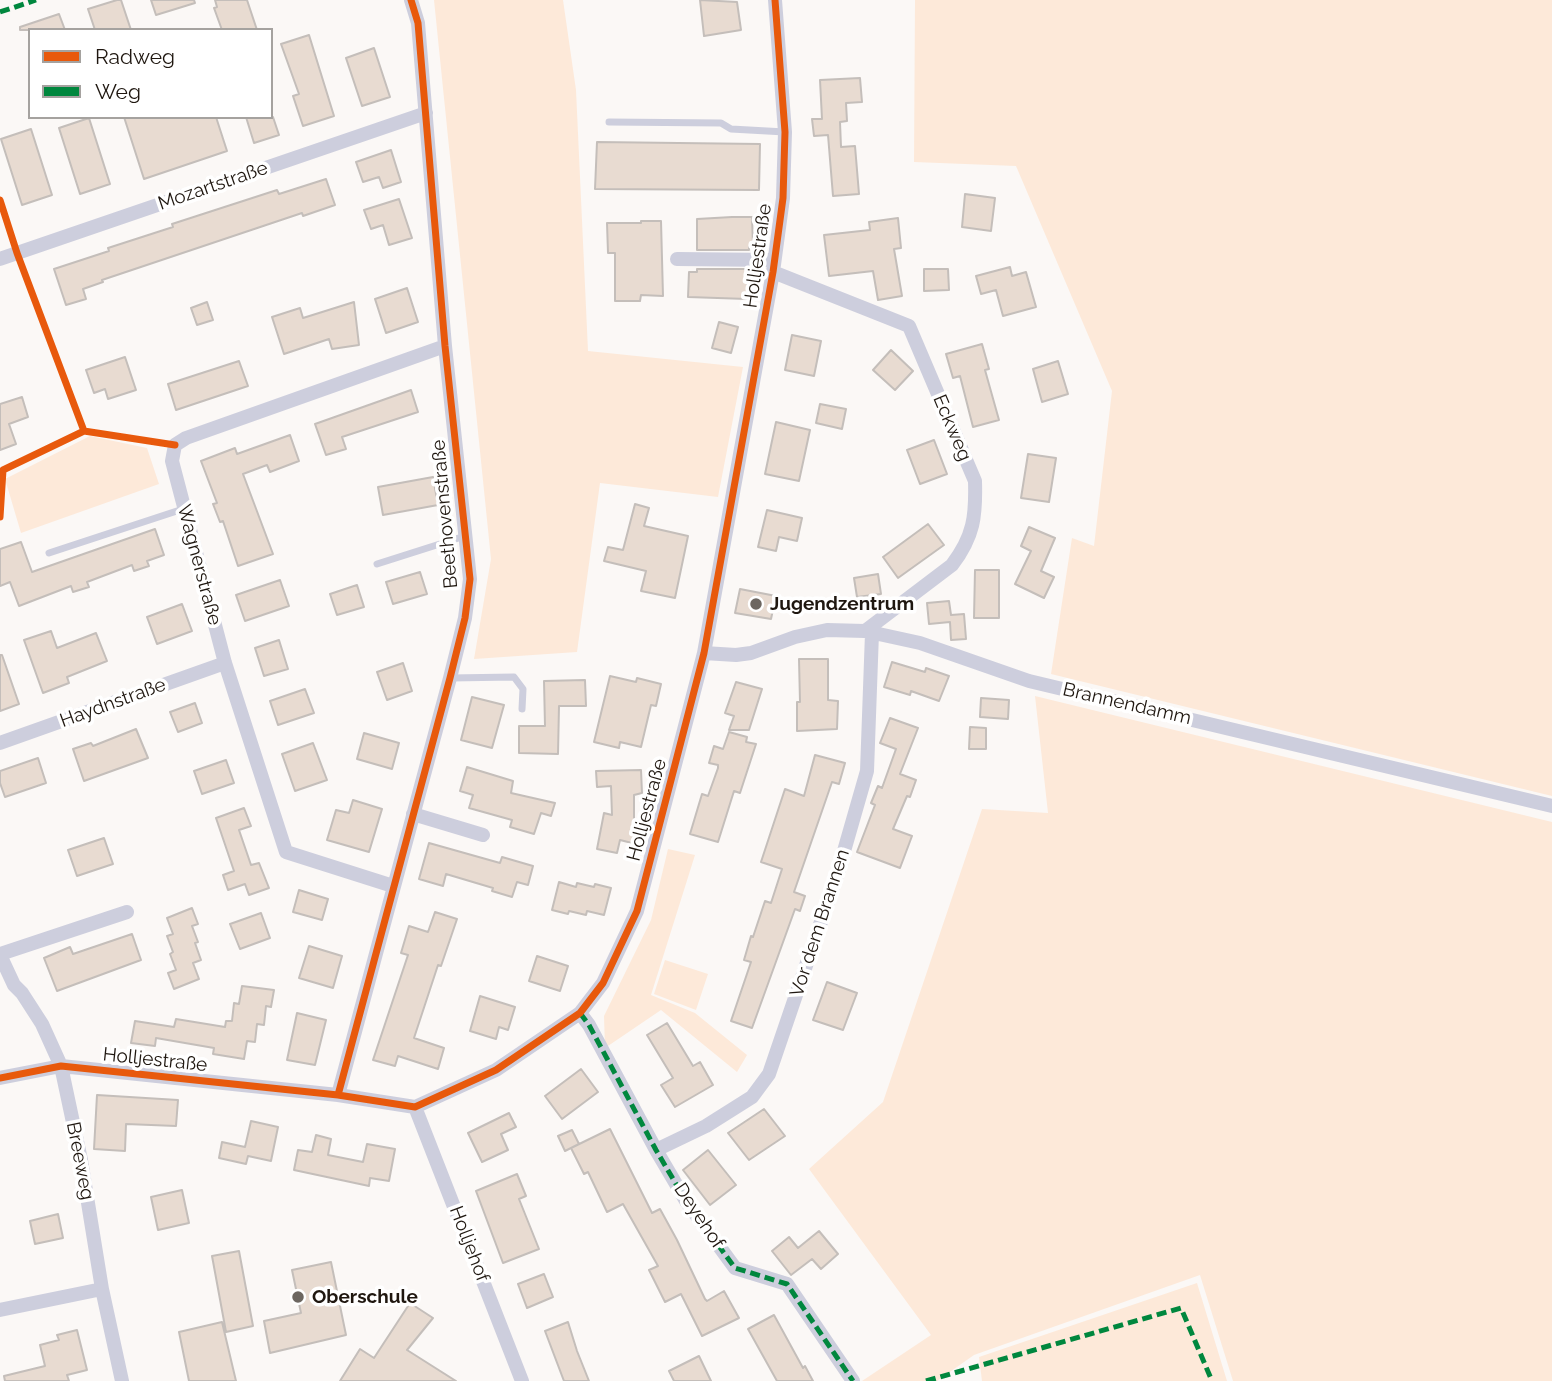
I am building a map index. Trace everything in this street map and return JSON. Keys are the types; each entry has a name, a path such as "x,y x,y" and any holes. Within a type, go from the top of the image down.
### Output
{"street":[{"name":"Beethovenstraße","path":"338,1095 450,678 465,618 470,579 445,346 418,23 411,0"},
{"name":"Holljestraße","path":"0,1078 61,1066 338,1095 415,1107 496,1069 580,1013 603,984 637,911 704,653 774,266 783,198 785,132 775,0"},
{"name":"Mozartstraße","path":"0,259 426,113"},
{"name":"Holljestraße","path":"677,259 774,266"},
{"name":"Eckweg","path":"774,266 909,326 975,481 973,527 962,551 952,565 869,632"},
{"name":"Wagnerstraße","path":"393,886 286,852 225,663 172,461 175,446 186,438 445,346"},
{"name":"Brannendamm","path":"704,653 744,654 794,637 827,630 869,632 920,643 1029,681 1552,806"},
{"name":"Vor dem Brannen","path":"656,1150 706,1126 752,1097 769,1074 838,872 867,771 869,632"},
{"name":"Haydnstraße","path":"0,743 225,663"},
{"path":"413,814 483,835"},
{"path":"0,954 127,912"},
{"name":"Breeweg","path":"0,954 13,985 22,993 42,1024 61,1066 81,1160 102,1289 122,1381"},
{"name":"Deyehof","path":"580,1013 686,1200 735,1268 787,1284 853,1381"},
{"name":"Holljehof","path":"415,1107 522,1381"},
{"path":"0,1310 102,1289"}],"lane":[{"path":"609,122 721,122 731,129 785,132"},
{"path":"49,554 183,509"},
{"name":"Beethovenstraße","path":"377,564 464,536"},
{"path":"450,678 514,677 523,689 522,709"}],"shaded area":[{"path":"434,0 563,0 576,90 588,351 743,367 718,497 600,483 577,652 474,659 491,559"},
{"path":"915,0 1552,0 1552,796 1051,674 1072,538 1094,546 1112,391 1016,166 914,162"},
{"path":"90,436 147,448 159,484 21,533 5,479"},
{"path":"1035,696 1552,822 1552,1381 1233,1381 1200,1275 974,1355 937,1381 862,1381 931,1335 809,1169 883,1102 982,809 1048,813"},
{"path":"668,849 695,855 651,995 695,1013 747,1055 737,1072 661,1010 605,1048 604,1016 651,920"},
{"path":"665,960 708,974 696,1010 654,994"},
{"path":"1197,1283 1227,1381 982,1381 979,1357"}],"building":[{"path":"121,0 130,28 94,28 88,9"},
{"path":"151,0 194,0 195,3 156,15"},
{"path":"215,0 247,0 256,28 221,28 214,8 217,7"},
{"path":"700,0 737,2 741,30 704,36"},
{"path":"59,14 64,28 20,30 20,27"},
{"path":"309,35 334,116 303,126 293,96 299,94 281,44"},
{"path":"374,48 390,97 362,106 346,58"},
{"path":"860,78 862,102 846,103 847,121 840,122 841,147 855,146 859,194 833,196 828,135 814,136 812,119 822,119 820,80"},
{"path":"273,117 279,135 254,143 247,119"},
{"path":"89,119 110,184 80,194 59,128"},
{"path":"125,119 217,119 227,151 144,179"},
{"path":"31,129 52,195 22,205 1,139"},
{"path":"597,142 760,144 759,190 595,189"},
{"path":"391,150 401,182 383,188 379,177 363,182 356,162"},
{"path":"326,179 335,205 303,216 302,213 102,280 103,282 83,289 86,299 66,305 54,269 173,227 172,224 277,190 279,194"},
{"path":"965,194 995,198 991,231 962,227"},
{"path":"399,199 412,238 389,245 383,225 371,229 364,210"},
{"path":"752,217 753,247 749,247 749,250 697,250 697,219"},
{"path":"898,218 901,248 894,249 902,296 878,300 873,271 829,276 824,235 870,230 869,222"},
{"path":"661,221 663,296 641,295 640,301 615,301 615,253 608,253 607,223"},
{"path":"1010,267 1012,276 1026,272 1036,307 1003,316 996,290 981,294 976,276"},
{"path":"697,269 748,269 747,299 688,297 689,272 697,272"},
{"path":"924,269 948,269 949,290 924,291"},
{"path":"407,288 418,322 386,333 375,299"},
{"path":"207,302 213,320 197,325 191,308"},
{"path":"354,302 359,345 332,349 329,339 284,354 272,317 300,308 303,318"},
{"path":"719,322 738,327 731,353 712,348"},
{"path":"792,335 821,341 814,376 785,370"},
{"path":"982,344 989,369 985,370 999,420 973,427 960,376 953,378 946,354"},
{"path":"891,350 913,371 895,390 873,370"},
{"path":"125,357 136,390 108,399 105,389 94,393 86,370"},
{"path":"239,361 248,386 176,410 168,384"},
{"path":"1058,361 1068,394 1042,402 1033,369"},
{"path":"411,390 418,412 342,437 346,449 326,455 315,424"},
{"path":"22,397 28,417 9,424 16,444 0,450 0,404"},
{"path":"820,404 846,409 842,429 816,423"},
{"path":"776,422 810,430 799,481 765,474"},
{"path":"290,435 299,461 270,472 267,465 243,474 273,554 238,566 223,521 220,522 213,504 217,503 201,461 235,448 237,454"},
{"path":"934,440 947,474 920,484 907,450"},
{"path":"1028,454 1056,458 1049,502 1021,498"},
{"path":"433,477 438,505 383,515 378,487"},
{"path":"635,504 649,508 644,526 688,536 675,598 641,591 646,571 604,561 608,547 623,550"},
{"path":"767,510 802,518 797,541 779,537 776,551 758,547"},
{"path":"928,524 944,545 898,578 883,557"},
{"path":"1029,527 1055,538 1041,571 1054,577 1044,598 1015,584 1031,551 1021,546"},
{"path":"155,529 164,555 147,561 149,566 134,571 132,565 87,582 89,587 73,592 71,586 19,606 10,582 0,586 0,549 21,542 32,572"},
{"path":"975,570 999,570 999,618 974,618"},
{"path":"420,572 427,594 393,604 386,582"},
{"path":"878,574 881,594 857,597 854,578"},
{"path":"280,580 289,606 245,621 236,595"},
{"path":"357,585 364,607 337,615 330,594"},
{"name":"Jugendzentrum","path":"740,589 776,596 771,619 735,613"},
{"path":"949,601 951,615 964,614 966,639 951,640 950,622 929,624 927,603"},
{"path":"182,604 192,631 157,644 147,617"},
{"path":"51,631 57,648 96,633 107,661 67,677 69,683 43,693 24,640"},
{"path":"279,640 288,669 264,676 255,648"},
{"path":"0,655 19,704 0,711"},
{"path":"799,659 828,659 828,700 838,701 837,729 797,731 797,702 800,702"},
{"path":"892,662 925,672 926,668 949,676 939,701 911,691 910,695 884,687"},
{"path":"403,663 412,691 387,700 377,672"},
{"path":"610,676 636,682 637,678 661,684 656,706 651,705 641,747 620,742 619,748 594,742"},
{"path":"585,680 586,706 559,706 558,754 519,753 519,726 545,726 544,681"},
{"path":"736,682 762,689 749,730 729,730 734,716 725,713"},
{"path":"305,689 314,713 278,725 270,701"},
{"path":"472,697 504,705 492,748 461,740"},
{"path":"981,698 1009,700 1008,719 980,717"},
{"path":"195,703 202,723 178,732 170,712"},
{"path":"890,718 918,728 900,774 916,780 893,829 912,836 900,868 857,852 875,805 871,803 878,786 882,788 896,749 880,743"},
{"path":"970,727 986,728 986,749 969,749"},
{"path":"136,729 148,758 84,781 73,749 91,743 93,746"},
{"path":"729,732 747,737 746,742 756,744 740,793 734,791 718,842 690,834 702,794 708,796 718,768 718,765 709,763 714,746 723,749"},
{"path":"364,733 399,743 392,769 357,759"},
{"path":"313,743 327,780 295,791 282,754"},
{"path":"815,755 845,763 839,784 832,782 794,892 805,896 800,911 795,909 752,1028 731,1021 751,962 744,960 751,936 753,937 765,901 771,903 782,869 761,862 785,789 804,796"},
{"path":"38,758 46,783 5,797 0,783 0,771"},
{"path":"226,760 234,783 202,794 194,771"},
{"path":"467,767 513,781 511,793 555,803 551,816 541,813 534,834 510,827 512,820 469,808 473,795 460,791"},
{"path":"641,770 642,793 634,795 634,820 637,820 632,843 620,840 617,853 597,849 604,813 612,815 611,786 597,787 596,771"},
{"path":"353,800 382,809 369,852 327,840 336,810 349,813"},
{"path":"244,808 251,826 239,830 251,865 259,863 269,888 249,895 245,884 228,890 223,875 234,871 216,818"},
{"path":"104,838 113,864 77,876 68,850"},
{"path":"429,843 500,863 502,857 533,866 528,885 517,882 512,897 492,891 493,888 446,874 443,886 419,879"},
{"path":"559,882 576,887 577,883 611,888 604,915 587,911 586,915 569,911 568,914 552,910"},
{"path":"299,890 328,899 322,920 293,912"},
{"path":"192,908 198,924 192,926 201,960 193,963 199,979 174,989 168,973 176,970 167,936 173,934 167,918"},
{"path":"435,912 457,919 441,966 438,965 414,1038 444,1048 438,1069 398,1056 395,1066 373,1060 408,955 401,953 409,926 428,932"},
{"path":"261,913 270,938 240,949 230,924"},
{"path":"132,934 141,960 57,991 44,958 70,947 73,954"},
{"path":"309,946 342,956 333,988 299,978"},
{"path":"537,956 568,966 560,991 529,981"},
{"path":"827,982 857,993 843,1030 813,1020"},
{"path":"242,986 274,990 271,1007 266,1006 264,1025 257,1024 255,1042 247,1041 244,1059 213,1054 214,1048 156,1038 155,1046 131,1043 135,1021 174,1027 176,1019 225,1027 226,1021 232,1021 234,1003 239,1004"},
{"path":"480,996 515,1007 508,1030 499,1027 496,1039 470,1031"},
{"path":"297,1013 326,1020 315,1065 287,1060"},
{"path":"667,1023 693,1066 700,1062 713,1085 675,1107 661,1085 673,1078 647,1035"},
{"path":"581,1069 598,1092 562,1119 545,1096"},
{"path":"97,1095 178,1100 176,1126 126,1124 125,1151 94,1149"},
{"path":"764,1109 785,1136 749,1160 728,1133"},
{"path":"509,1113 516,1127 501,1134 508,1150 482,1162 468,1133"},
{"path":"251,1121 278,1127 271,1161 248,1156 246,1164 219,1158 222,1142 245,1147"},
{"path":"610,1129 652,1213 660,1209 705,1299 707,1301 724,1291 739,1318 702,1336 681,1294 665,1302 649,1270 658,1266 623,1204 607,1212 588,1172 584,1174 571,1148"},
{"path":"572,1130 579,1144 565,1151 558,1136"},
{"path":"316,1135 331,1139 328,1155 363,1162 367,1144 395,1149 389,1181 370,1178 369,1186 294,1170 298,1150 312,1152"},
{"path":"708,1150 736,1185 710,1205 683,1170"},
{"path":"517,1174 526,1196 519,1199 539,1249 503,1263 476,1191"},
{"path":"182,1190 189,1223 158,1230 151,1197"},
{"path":"58,1214 63,1238 35,1244 30,1221"},
{"path":"819,1231 838,1254 821,1269 812,1259 791,1275 772,1251 789,1237 798,1248"},
{"path":"239,1251 253,1326 226,1332 212,1256"},
{"path":"331,1262 346,1335 270,1353 264,1321 301,1313 292,1270"},
{"path":"544,1274 553,1297 527,1308 518,1284"},
{"path":"410,1303 433,1318 407,1350 456,1381 340,1381 360,1349 374,1358"},
{"path":"774,1315 813,1381 777,1381 748,1329"},
{"path":"222,1322 236,1381 189,1381 179,1332"},
{"path":"568,1322 589,1381 564,1381 545,1331"},
{"path":"77,1330 87,1370 67,1375 69,1381 5,1381 4,1376 45,1366 40,1345 59,1340 57,1335"},
{"path":"699,1356 711,1381 674,1381 669,1371"}],"marked path":[{"path":"0,12 36,0"},
{"path":"580,1013 686,1201 735,1268 787,1284 853,1381"},
{"path":"926,1381 1181,1308 1212,1381"}],"cycle path":[{"path":"338,1095 450,678 465,618 470,579 445,346 418,23 411,0"},
{"path":"0,1078 61,1066 338,1095 415,1107 496,1070 580,1013 603,983 637,911 704,653 773,272 783,198 785,132 775,0"},
{"path":"0,200 17,253 84,431"},
{"path":"0,517 3,470 84,431 175,445"}],"place":[{"name":"Jugendzentrum","path":"756,604"},
{"name":"Oberschule","path":"298,1297"}]}
